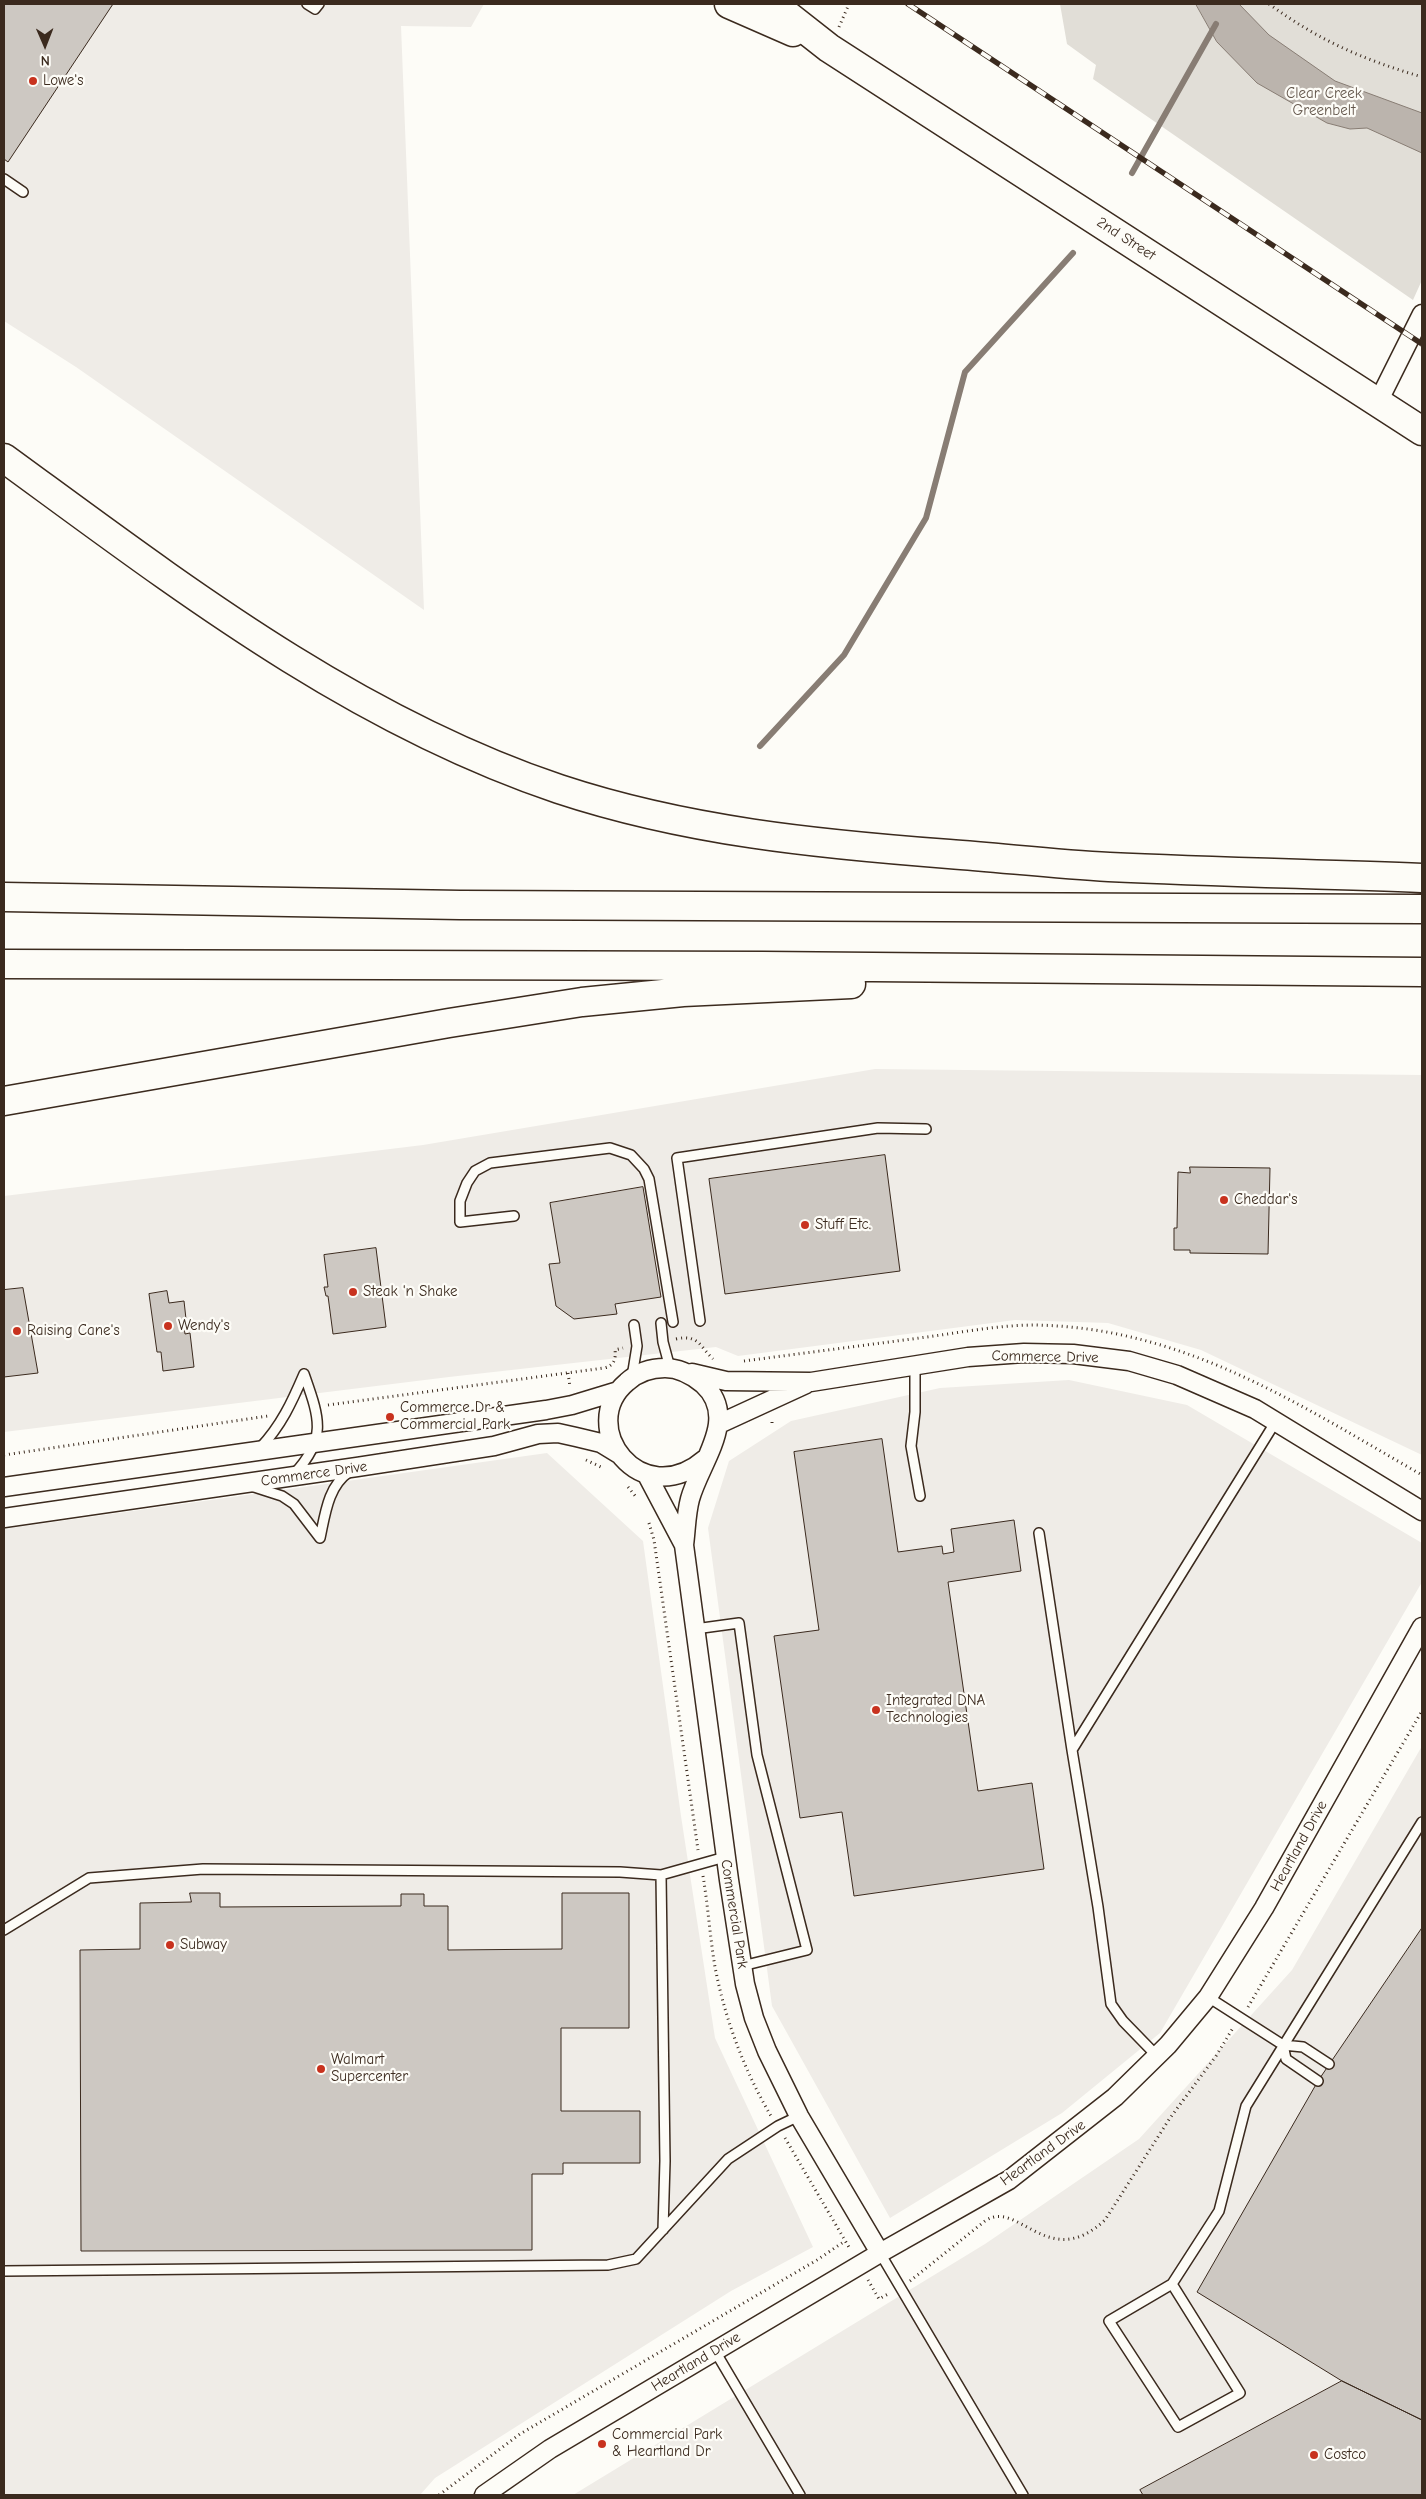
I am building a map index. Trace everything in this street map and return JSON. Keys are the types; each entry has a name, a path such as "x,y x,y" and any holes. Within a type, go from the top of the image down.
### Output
{"main road":[{"name":"2nd Street","path":"729,4 829,48"},
{"name":"2nd Street","path":"773,4 829,48 1422,431"},
{"path":"4,458 212,610 324,680 391,716 477,756 557,788 632,810 687,823 765,836 860,847 1106,867 1422,878"},
{"path":"4,897 460,905 1422,909"},
{"path":"4,964 1082,968 1422,972"},
{"path":"4,1101 582,1002 683,992 986,977 1082,968"}],"street":[{"path":"1378,402 1422,314"},
{"name":"Commerce Drive","path":"811,1382 968,1357 1024,1353 1072,1354 1129,1361 1177,1375 1224,1394 1276,1422 1422,1511"},
{"path":"705,1459 693,1469 679,1476 647,1475 631,1467 619,1454 611,1439 608,1423 611,1407 618,1391 632,1377 657,1368 674,1368 726,1381 811,1382"},
{"path":"674,1368 694,1376 708,1389 716,1406 719,1424 715,1443 705,1459 690,1500 684,1545"},
{"path":"719,1424 811,1382"},
{"name":"Commerce Drive","path":"4,1487 546,1410 618,1391"},
{"name":"Commerce Drive","path":"4,1518 494,1446 538,1434 558,1433 601,1444 619,1454"},
{"path":"647,1475 684,1545"},
{"name":"Commercial Park","path":"684,1545 725,1857 742,1966 754,2018 767,2051 799,2116 880,2253"},
{"name":"Heartland Drive","path":"484,2495 550,2448 880,2253 1009,2180 1116,2098 1157,2056 1208,1997 1264,1908 1422,1627"}],"lane":[{"path":"307,4 316,9 319,4"},
{"path":"4,180 23,192"},
{"path":"700,1321 677,1158 878,1128 926,1129"},
{"path":"514,1216 460,1222 460,1201 467,1182 475,1171 490,1163 582,1150 610,1148 631,1154 644,1169 649,1179 673,1322"},
{"path":"662,1323 663,1342 674,1368"},
{"path":"632,1377 637,1346 634,1325"},
{"path":"915,1365 911,1446 920,1496"},
{"path":"257,1451 280,1425 304,1374 316,1408 316,1442 306,1461 292,1476"},
{"path":"1072,1750 1276,1422"},
{"path":"243,1484 282,1496 294,1504 320,1538 334,1488 342,1477 357,1467"},
{"path":"1039,1533 1098,1907 1111,2004 1122,2021 1157,2056"},
{"path":"695,1629 739,1623 757,1755 807,1950 742,1966"},
{"path":"1172,2284 1240,2393 1178,2427 1109,2321 1172,2284 1219,2211 1246,2106 1422,1822"},
{"path":"4,1930 89,1878 240,1869 602,1872 661,1875 725,1857"},
{"path":"661,1875 665,2151 663,2230"},
{"path":"1208,1997 1283,2045 1303,2047 1329,2064"},
{"path":"1283,2045 1286,2060 1318,2081"},
{"path":"4,2271 608,2265 636,2259 728,2159 778,2126 799,2116"},
{"path":"880,2253 1023,2495"},
{"path":"715,2351 800,2495"}],"path":[{"path":"1269,4 1304,29 1347,52 1422,77"},
{"path":"738,1362 1011,1326 1060,1326 1110,1333 1173,1348 1247,1376 1282,1394 1422,1475"},
{"path":"674,1340 690,1338 697,1341 709,1355 718,1361"},
{"path":"329,1405 604,1368 613,1364 615,1350 625,1348"},
{"path":"4,1455 269,1416"},
{"path":"579,1458 605,1469"},
{"path":"622,1482 641,1505"},
{"path":"648,1518 654,1540 696,1840"},
{"path":"1253,1999 1422,1712"},
{"path":"705,1888 711,1940 722,1997 736,2040 761,2098"},
{"path":"917,2277 985,2220 995,2216 1009,2217 1040,2235 1052,2238 1076,2237 1096,2228 1105,2220 1170,2118 1216,2056 1231,2031"},
{"path":"790,2147 849,2248"},
{"path":"439,2495 520,2434 834,2250 845,2241"},
{"path":"874,2290 879,2299 889,2293"}],"shaded area":[{"path":"4,4 484,4 471,27 401,26 424,610 76,367 4,321"},
{"path":"1196,4 1239,4 1269,35 1335,81 1422,113 1422,153 1367,128 1350,129 1327,123 1257,83 1217,42"},
{"path":"875,1069 1422,1075 1422,1455 1201,1350 1108,1323 1015,1320 738,1356 716,1347 449,1377 4,1432 4,1196 423,1145"},
{"path":"1069,1380 1187,1405 1422,1543 1422,1582 1160,2033 1062,2113 890,2218 772,2006 708,1528 729,1461 791,1421 940,1388"},
{"path":"547,1453 643,1541 681,1816 715,2038 813,2247 731,2291 435,2478 420,2495 4,2495 4,1529"},
{"name":"Costco","path":"1422,1746 1422,2495 573,2495 985,2244 1139,2139 1292,1970"}],"green space":[{"name":"Clear Creek Greenbelt","path":"1060,4 1422,4 1422,280 1413,300 1093,79 1096,65 1067,44"}],"building":[{"name":"Lowe's","path":"4,4 113,4 8,162 4,159"},
{"name":"Stuff Etc.","path":"885,1155 900,1271 725,1294 709,1179"},
{"name":"Cheddar's","path":"1190,1167 1270,1168 1268,1254 1190,1253 1190,1250 1174,1250 1174,1228 1177,1228 1178,1172 1190,1173"},
{"path":"643,1187 661,1297 615,1304 617,1314 574,1319 556,1306 549,1264 560,1263 550,1203"},
{"name":"Steak 'n Shake","path":"376,1248 386,1327 333,1334 328,1296 326,1296 324,1287 328,1287 324,1255"},
{"name":"Raising Cane's","path":"23,1288 38,1373 4,1377 4,1290"},
{"name":"Wendy's","path":"167,1291 169,1303 184,1301 186,1319 183,1319 185,1334 190,1333 194,1367 163,1371 161,1352 157,1352 149,1294"},
{"name":"Integrated DNA Technologies","path":"882,1439 898,1552 942,1546 943,1554 954,1552 951,1529 1014,1520 1021,1571 948,1582 978,1791 1032,1783 1044,1869 854,1896 842,1812 800,1818 774,1636 819,1630 794,1452"},
{"name":"Walmart Supercenter","path":"190,1893 220,1893 220,1907 401,1906 401,1894 424,1894 424,1906 448,1906 448,1950 562,1949 562,1893 629,1893 629,2028 561,2028 561,2111 640,2111 640,2163 563,2163 563,2174 532,2174 532,2250 81,2251 80,1950 140,1949 140,1903 191,1902"},
{"path":"1422,1928 1422,2420 1342,2381 1197,2292 1318,2081"},
{"name":"Costco","path":"1342,2381 1422,2420 1422,2495 1143,2495 1140,2490"}],"waterway":[{"path":"1132,173 1216,24"},
{"path":"760,746 844,655 926,518 965,372 1073,253"}],"railway":[{"path":"908,4 1422,344"}],"place":[{"name":"Lowe's","path":"33,81"},
{"name":"Cheddar's","path":"1224,1200"},
{"name":"Stuff Etc.","path":"805,1225"},
{"name":"Steak 'n Shake","path":"353,1292"},
{"name":"Wendy's","path":"168,1326"},
{"name":"Raising Cane's","path":"17,1331"},
{"name":"Commerce Dr & Commercial Park","path":"390,1417"},
{"name":"Integrated DNA Technologies","path":"876,1710"},
{"name":"Subway","path":"170,1945"},
{"name":"Walmart Supercenter","path":"321,2069"},
{"name":"Commercial Park & Heartland Dr","path":"602,2444"},
{"name":"Costco","path":"1314,2455"}]}
